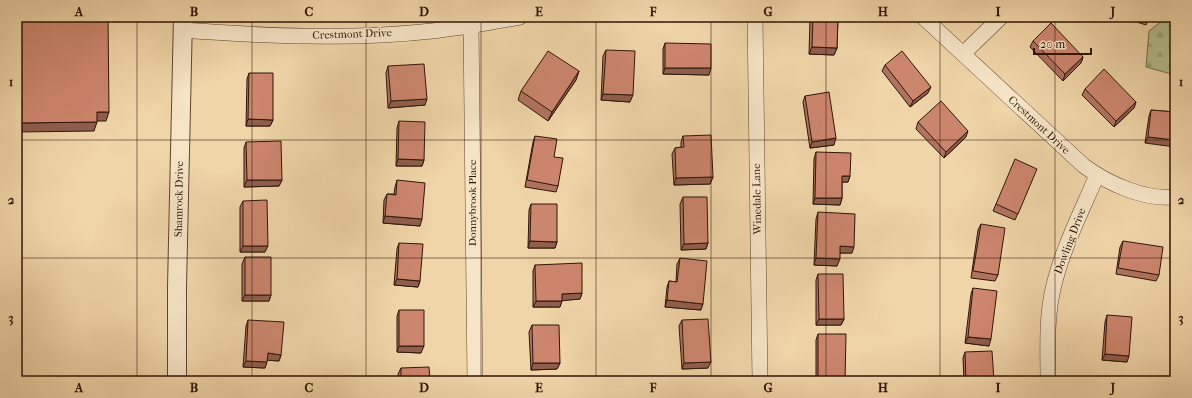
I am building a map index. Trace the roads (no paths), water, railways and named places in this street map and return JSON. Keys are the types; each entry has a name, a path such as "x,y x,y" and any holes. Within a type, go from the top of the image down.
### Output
{"street":[{"name":"Crestmont Drive","path":"182,23 251,34 330,36 424,31 520,17"},
{"name":"Winedale Lane","path":"755,17 760,381"},
{"name":"Crestmont Drive","path":"923,17 1084,166 1108,181 1134,192 1148,195 1175,197"},
{"path":"963,54 1001,17"},
{"name":"Shamrock Drive","path":"177,381 177,287 182,23"},
{"name":"Donnybrook Place","path":"471,25 475,381"},
{"name":"Dowling Drive","path":"1048,381 1050,309 1053,289 1063,253 1097,175"}]}
